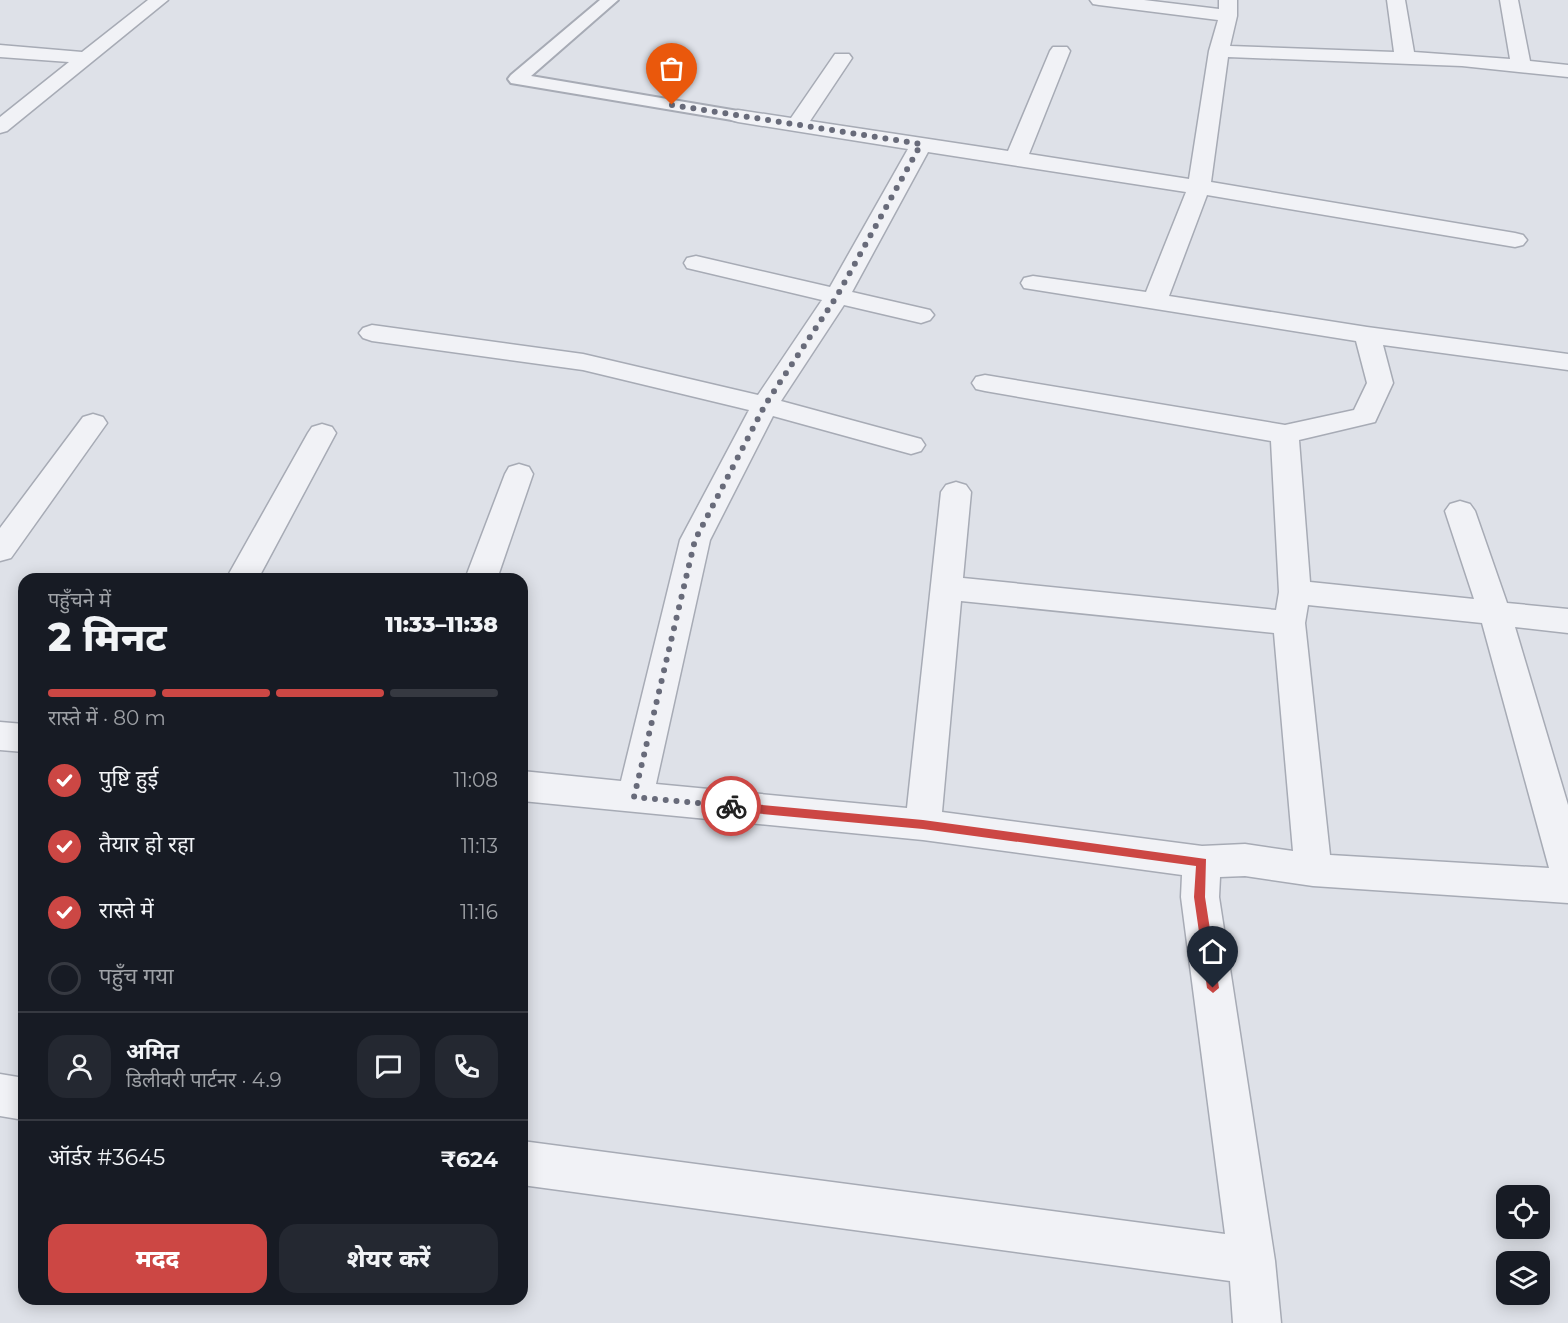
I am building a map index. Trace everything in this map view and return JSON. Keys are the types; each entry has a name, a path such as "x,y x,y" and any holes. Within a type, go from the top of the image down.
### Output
{"street":[{"path":"0,127 159,0"},
{"path":"1099,0 1228,8 1219,51 1199,187 1155,301"},
{"path":"1396,0 1405,58"},
{"path":"1509,0 1521,65"},
{"path":"0,51 87,58"},
{"path":"1016,159 1060,51"},
{"path":"1219,51 1405,58 1521,65 1568,71"},
{"path":"797,125 842,58"},
{"path":"738,116 1199,187 1515,240"},
{"path":"634,797 695,540 765,405 837,296 921,144"},
{"path":"696,263 921,315"},
{"path":"1033,283 1367,335 1568,362"},
{"path":"372,333 583,362 765,405 911,444"},
{"path":"985,383 1285,434 1365,416 1380,383 1367,335"},
{"path":"0,550 93,423"},
{"path":"245,573 322,433"},
{"path":"1285,434 1292,607 1313,870"},
{"path":"483,573 519,474"},
{"path":"923,825 956,492"},
{"path":"1460,511 1495,614 1568,868"},
{"path":"946,588 1292,607 1495,614 1568,621"},
{"path":"0,736 18,738"},
{"path":"528,787 923,825 1202,862 1245,860 1313,870 1568,886"},
{"path":"1202,862 1200,897 1252,1261 1257,1323"},
{"path":"0,1095 18,1097"},
{"path":"528,1164 1252,1261"}],"lane":[{"path":"610,0 517,79 738,116"}],"way so far":[{"path":"672,105 921,144 837,296 765,405 695,540 634,797 731,806"}],"route":[{"path":"731,806 923,825 1202,862 1200,897 1213,988"}]}
